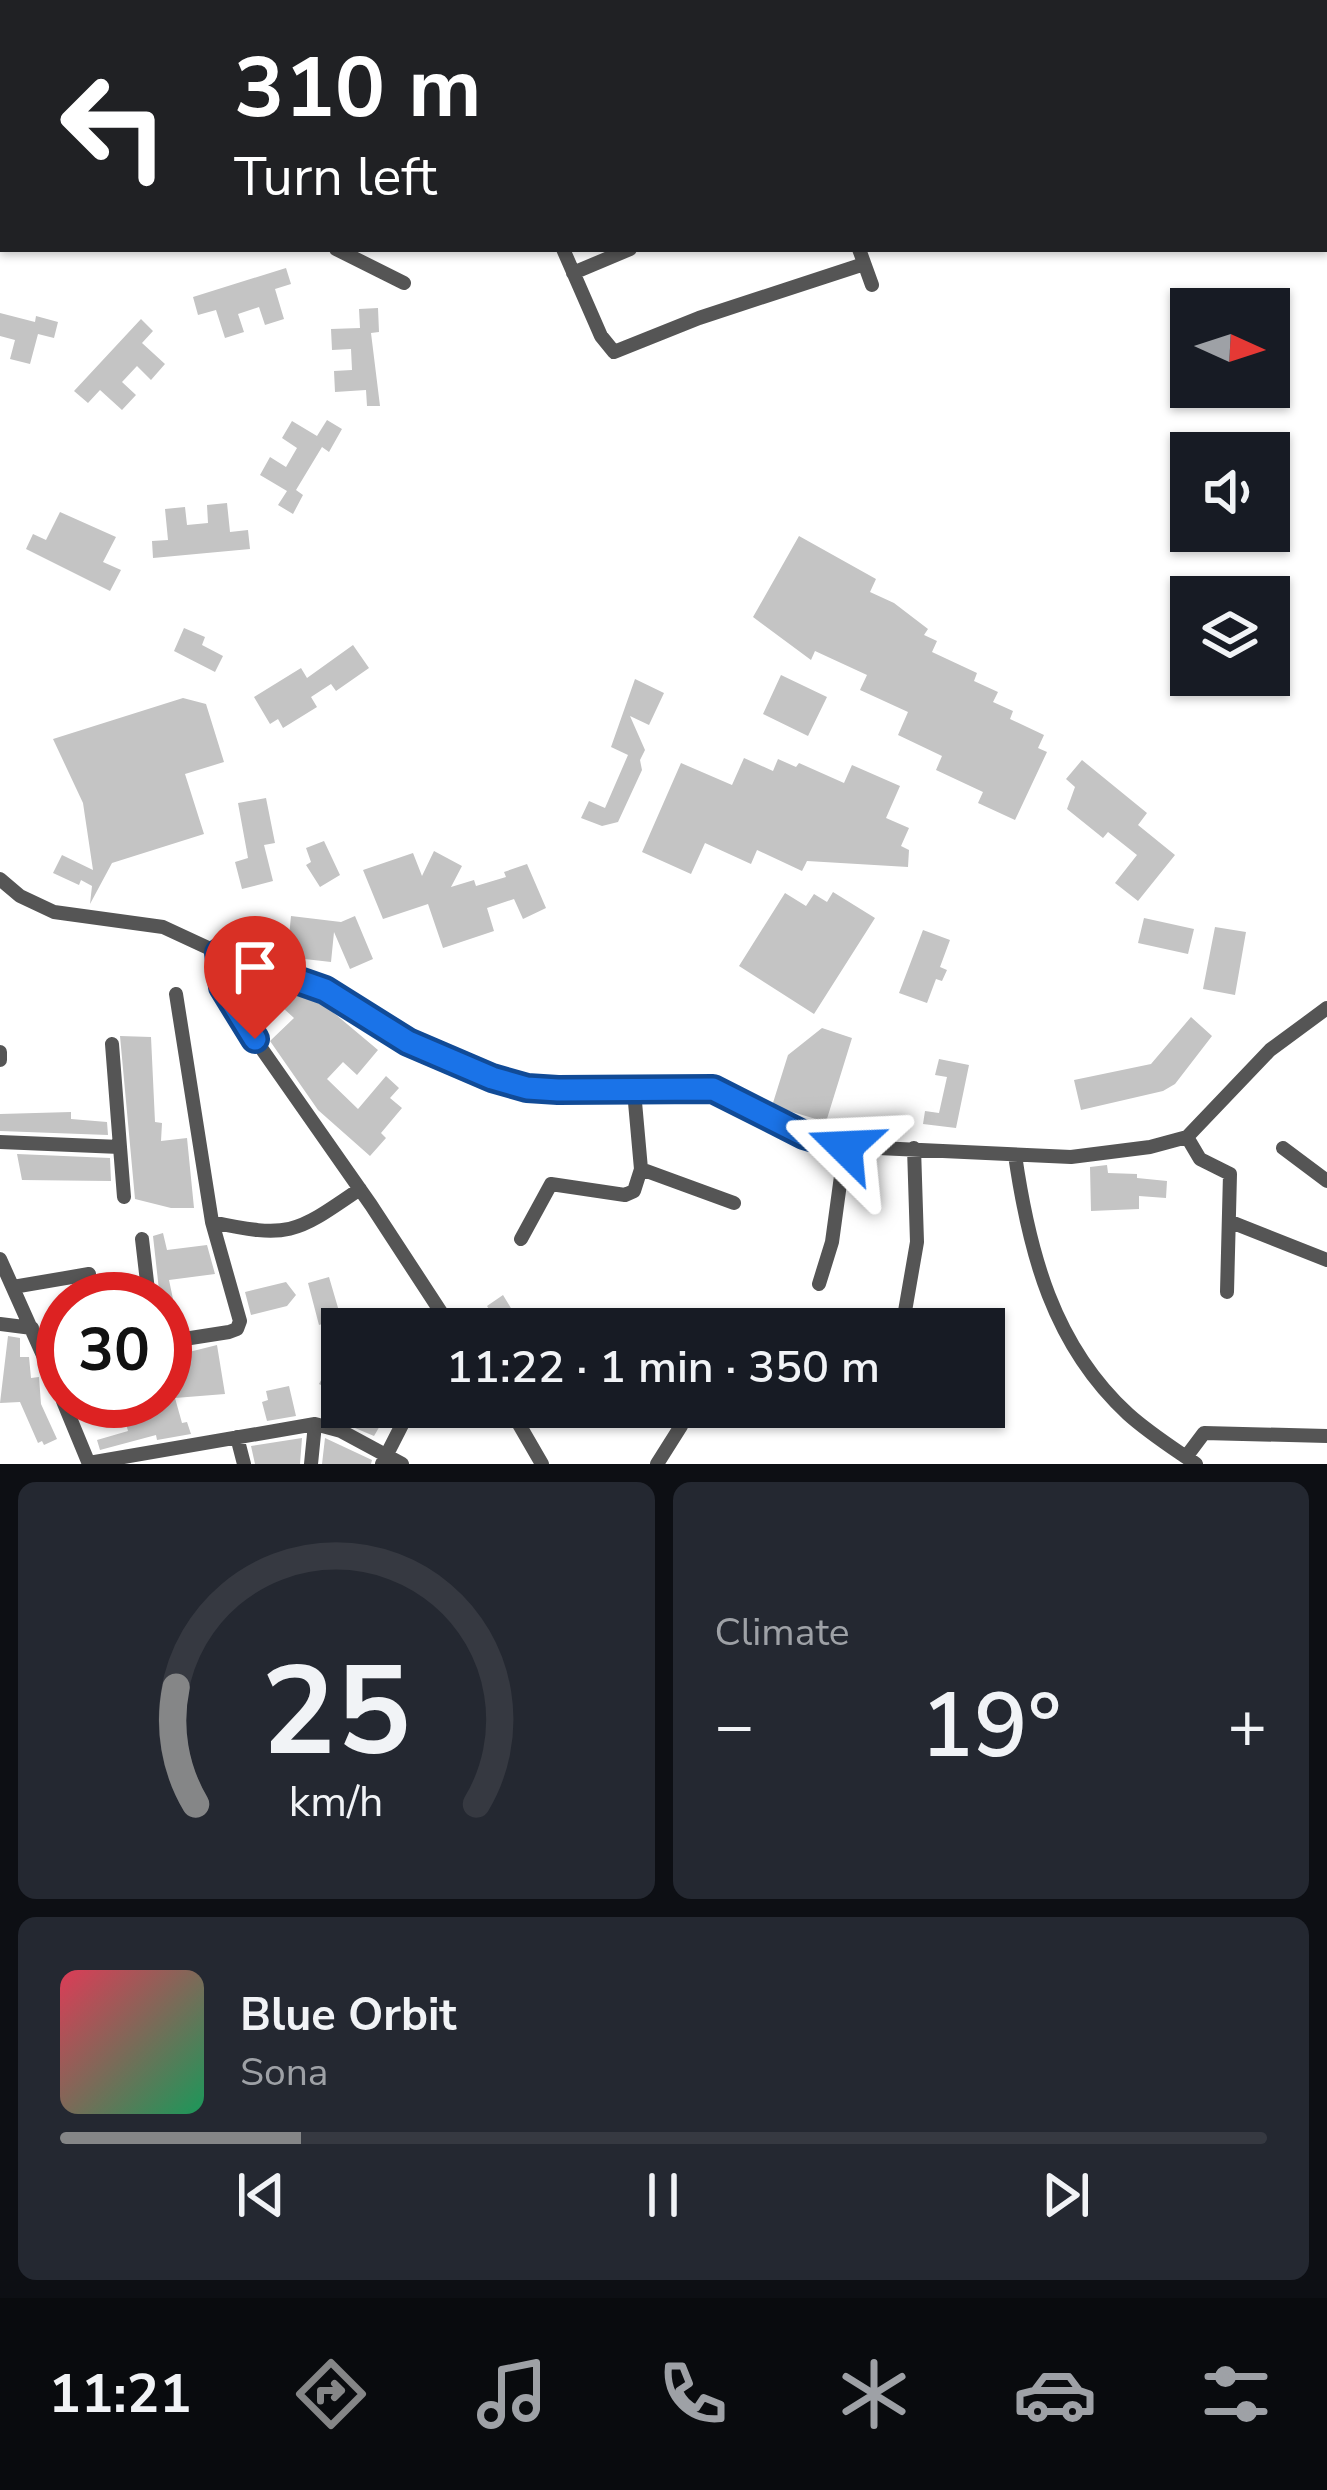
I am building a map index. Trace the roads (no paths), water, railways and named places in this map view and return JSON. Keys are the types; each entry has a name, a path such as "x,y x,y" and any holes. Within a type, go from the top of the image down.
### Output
{"street":[{"path":"342,252 404,283"},
{"path":"564,252 601,336 614,352 862,257 872,285"},
{"path":"573,273 624,252"},
{"path":"0,879 20,896 54,912 163,927 219,953 325,990 408,1042 492,1078 527,1088 713,1089 844,1154 914,1148 1015,1155 1111,1154 1187,1136 1270,1050 1327,1008"},
{"path":"219,953 231,1005 438,1308"},
{"path":"176,994 212,1222 241,1321 230,1332 192,1338"},
{"path":"112,1044 124,1197"},
{"path":"521,1239 551,1184 625,1195 634,1191 641,1169 634,1091"},
{"path":"1187,1136 1200,1160 1229,1174 1227,1292"},
{"path":"0,1142 120,1147"},
{"path":"906,1308 917,1242 914,1148"},
{"path":"1283,1148 1327,1181"},
{"path":"819,1284 832,1242 844,1154"},
{"path":"1015,1155 1024,1221 1046,1297 1066,1336 1125,1412 1191,1461 1204,1433 1327,1436"},
{"path":"641,1169 734,1203"},
{"path":"212,1222 272,1233 294,1231 360,1189"},
{"path":"1231,1222 1327,1260"},
{"path":"142,1239 146,1272"},
{"path":"0,1259 36,1337"},
{"path":"13,1287 36,1283"},
{"path":"0,1324 32,1328"},
{"path":"74,1428 89,1464 315,1424 341,1431 385,1460 402,1464"},
{"path":"315,1424 316,1462"},
{"path":"385,1460 401,1428"},
{"path":"521,1428 542,1464"},
{"path":"657,1464 680,1428"},
{"path":"237,1437 244,1464"}]}
